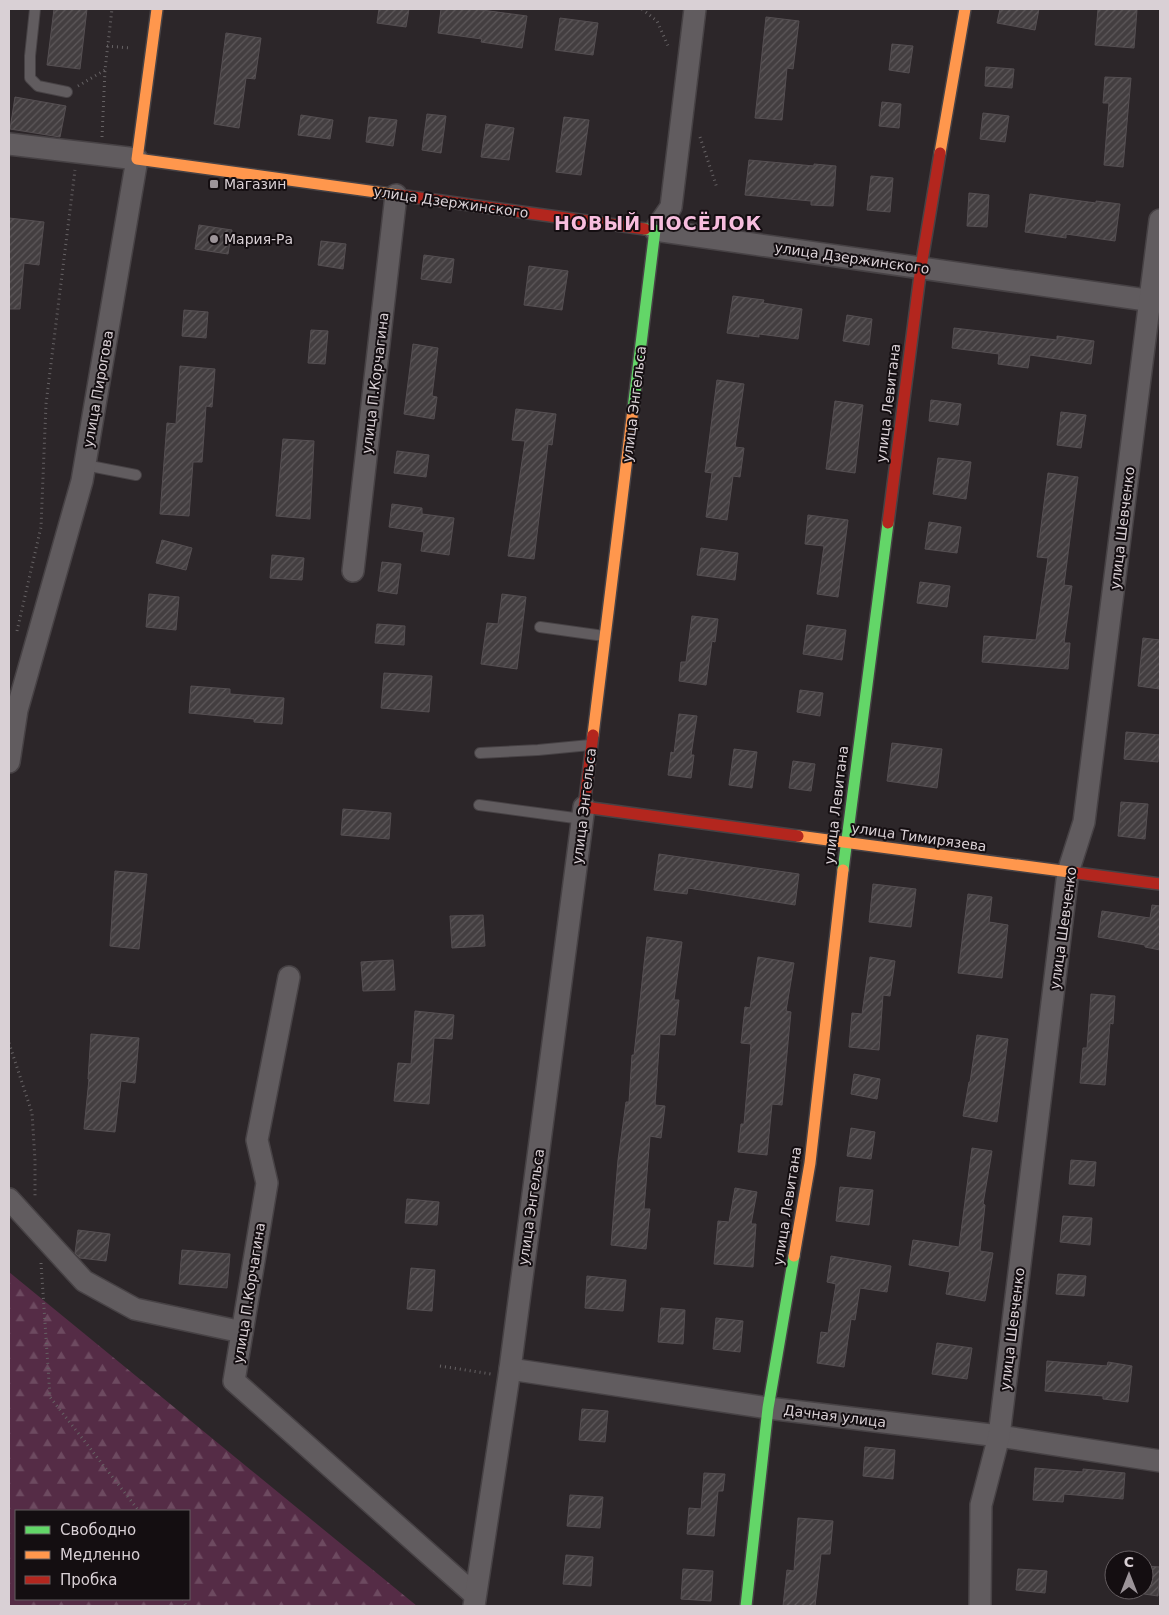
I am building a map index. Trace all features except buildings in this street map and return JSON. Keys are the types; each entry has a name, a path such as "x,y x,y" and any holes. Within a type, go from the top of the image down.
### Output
{"street":[{"name":"улица Пирогова","path":"9,762 17,710 82,481 137,159 157,9"},
{"name":"улица Левитана","path":"746,1606 768,1408 810,1163 846,842 921,267 965,9"},
{"name":"улица Энгельса","path":"474,1601 509,1373 583,813 655,230 671,207 690,10"},
{"name":"улица Дзержинского","path":"9,144 137,159 655,230 1156,302"},
{"name":"улица П.Корчагина","path":"353,571 396,195"},
{"name":"улица Шевченко","path":"980,1606 981,1505 999,1436 1068,872 1084,822 1156,302 1160,220"},
{"name":"улица Тимирязева","path":"583,813 846,842 1160,884"},
{"name":"улица П.Корчагина","path":"289,977 257,1140 267,1183 234,1381 474,1601"},
{"path":"9,1199 84,1281 135,1309 242,1332"},
{"name":"Дачная улица","path":"509,1373 768,1408 999,1436 1160,1462"}],"lane":[{"path":"35,9 30,56 30,78 38,86 67,92"},
{"path":"85,465 136,475"},
{"path":"540,627 605,636"},
{"path":"480,753 591,745"},
{"path":"479,805 583,813"}],"path":[{"path":"101,155 105,70 112,9"},
{"path":"67,92 105,70"},
{"path":"16,633 41,527 46,404 77,152"},
{"path":"9,1043 32,1113 37,1230 50,1397 138,1510"},
{"path":"440,1366 509,1373"}],"green space":[{"path":"9,1272 417,1606 9,1606"}],"traffic: fast":[{"path":"633,409 655,230 645,229"},
{"path":"843,870 888,523"},
{"path":"746,1606 768,1408 794,1256"}],"traffic: slow":[{"path":"157,9 137,159 398,195"},
{"path":"940,153 965,9"},
{"path":"593,735 633,409"},
{"path":"798,836 1077,873"},
{"path":"794,1256 810,1163 843,870"}],"traffic: jam":[{"path":"888,523 921,267 940,153"},
{"path":"398,195 645,229"},
{"path":"593,735 584,807 798,836"},
{"path":"1077,873 1160,884"}],"place":[{"name":"Магазин","path":"214,184"},
{"name":"Мария-Ра","path":"214,239"}],"district":[{"name":"НОВЫЙ ПОСЁЛОК","path":"658,223"}]}
